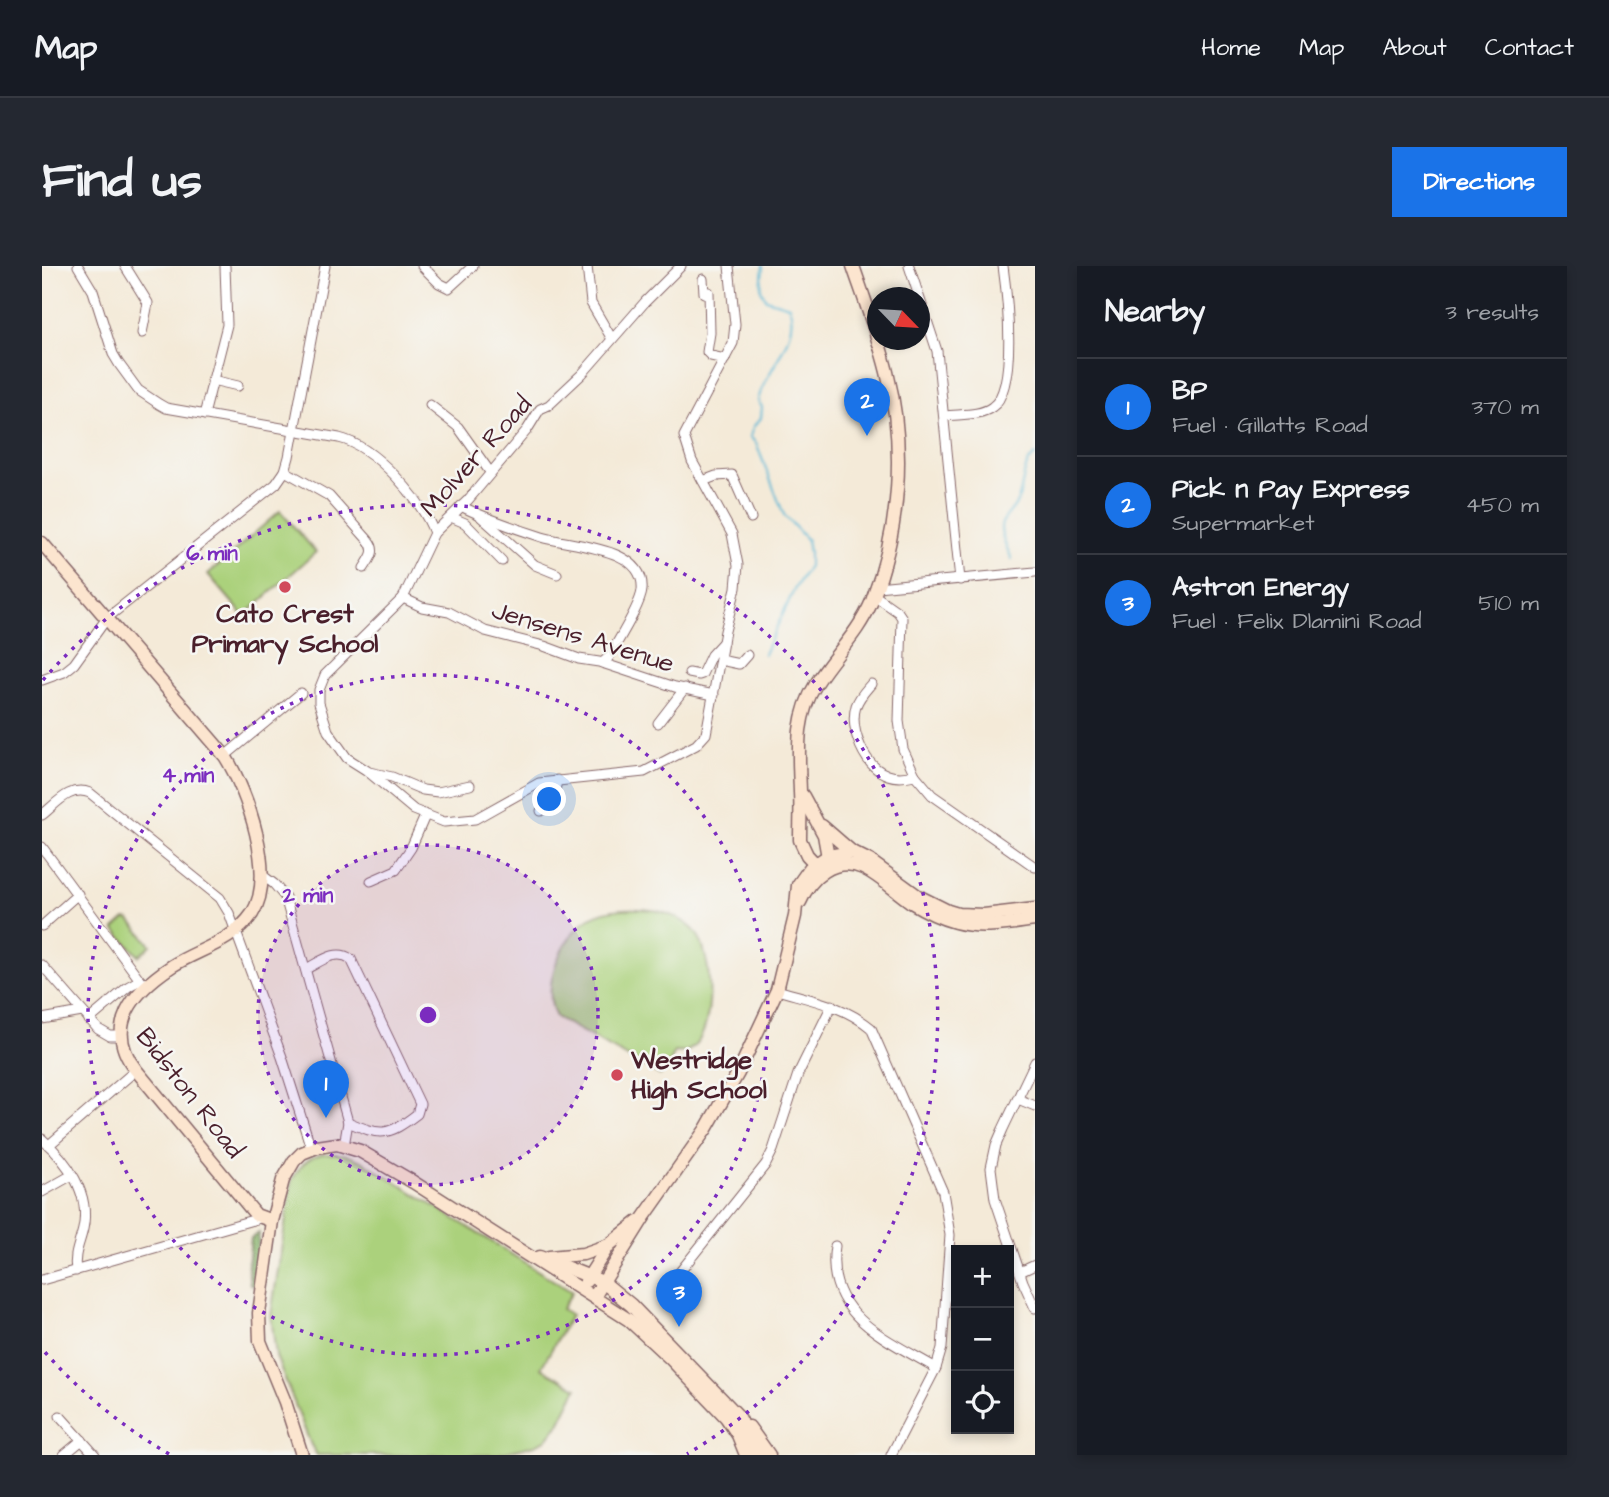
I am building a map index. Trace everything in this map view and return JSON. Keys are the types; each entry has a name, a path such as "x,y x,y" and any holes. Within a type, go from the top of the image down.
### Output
{"main road":[{"path":"853,266 867,308"},
{"path":"594,1297 644,1217 706,1129 738,1073 777,990 795,916 799,885 800,789 797,743 804,709 817,682 858,629 875,591 889,542 898,481 894,411 881,350"},
{"path":"42,543 225,756 244,793 262,875 261,890 251,914 236,931 143,984 125,1013 121,1023 121,1036"},
{"path":"795,916 805,890 824,865 826,842 800,789"},
{"path":"816,821 852,852 870,861 918,896 958,914 985,915 1035,909"},
{"path":"800,840 807,855 824,865 862,867 910,902 957,923 1004,925 1035,920"},
{"path":"799,885 806,872 852,852"},
{"name":"Bidston Road","path":"121,1036 126,1057 136,1070 266,1220"},
{"path":"302,1455 285,1402 267,1362 259,1328 266,1220 276,1202 287,1171 298,1157 312,1148 328,1145 344,1146 360,1152 413,1182 524,1251 644,1332 726,1417 746,1455"},
{"path":"581,1290 609,1245 644,1217"},
{"path":"542,1258 575,1256 609,1245"},
{"path":"524,1251 603,1282 654,1328 756,1434 769,1455"},
{"path":"739,1417 757,1455"},
{"path":"298,1440 310,1455"}],"street":[{"path":"78,266 93,291 113,354 134,385 166,408 349,440 364,448 415,497 425,510 434,533"},
{"path":"125,266 148,303 142,333"},
{"path":"204,415 227,324 225,266"},
{"path":"42,680 64,672 74,664 107,618 259,499 276,484 285,471 325,266"},
{"path":"422,266 446,288 451,288 473,266"},
{"path":"587,266 591,303 612,339"},
{"name":"Molver Road","path":"368,772 347,758 328,731 319,703 320,685 332,667 402,598 434,533 527,430 540,409 566,390 681,266"},
{"path":"368,772 425,816 444,822 475,819 540,783 639,774 702,740 709,726 723,642 738,577 732,534 687,449 684,436 690,420 731,349 735,331 729,266"},
{"path":"909,266 916,287"},
{"path":"945,416 980,412 994,406 1001,398 1006,382 1009,328 1003,266"},
{"path":"703,279 704,293 709,292 710,333 707,352 711,356 725,359"},
{"path":"930,326 937,351 945,416 960,580"},
{"path":"212,380 238,386"},
{"path":"430,405 458,427 490,472"},
{"path":"285,471 329,496 371,543 373,553 364,568"},
{"path":"703,481 716,475 732,475 751,518"},
{"path":"461,506 543,538 617,555 639,572 642,590 636,607 609,657 602,663"},
{"path":"477,514 535,565 557,574"},
{"path":"451,517 465,523 502,561"},
{"path":"875,591 1035,572"},
{"path":"875,591 898,611 902,618 899,721 903,749 915,775 932,795 1035,867"},
{"name":"Jensens Avenue","path":"402,598 422,607 449,612 485,631 544,646 579,659 602,663 653,681 714,695"},
{"path":"689,673 702,674 711,655 723,642"},
{"path":"720,660 739,664 747,655"},
{"path":"871,684 857,703 854,715 866,757 878,770 889,776 915,775"},
{"path":"658,723 685,688"},
{"path":"225,756 301,692"},
{"path":"368,772 392,777 423,790 438,792 470,785"},
{"path":"541,811 553,802 557,780"},
{"path":"42,815 72,790 90,793 214,892 225,905 282,1057 312,1148"},
{"path":"371,881 396,870 411,848 425,816"},
{"path":"42,847 143,984 129,986 89,1020"},
{"path":"262,875 285,897 348,1122 344,1146"},
{"path":"42,926 78,894"},
{"path":"306,970 334,954 344,954 351,959 420,1104 417,1114 384,1133 374,1133 348,1122"},
{"name":"Bidston Road","path":"42,965 103,1033 121,1036"},
{"path":"777,990 832,1005 857,1017 871,1028 943,1192 949,1222 950,1250 942,1348 936,1368 891,1455"},
{"path":"675,1278 766,1164 798,1074 832,1005"},
{"path":"42,1020 82,1012"},
{"path":"1035,1062 996,1145 992,1168 995,1199 1035,1308"},
{"path":"76,1271 74,1258 83,1228 84,1212 81,1190 45,1142 136,1070"},
{"path":"1018,1098 1035,1106"},
{"path":"42,1192 72,1175"},
{"path":"42,1280 266,1220"},
{"path":"835,1246 833,1270 844,1298 855,1316 936,1368"},
{"path":"1020,1272 1035,1265"},
{"path":"60,1416 96,1455"},
{"path":"64,1455 82,1440"},
{"path":"295,1455 298,1440"}],"green space":[{"path":"280,511 316,552 244,616 208,574"},
{"path":"622,909 651,910 677,918 693,929 701,941 706,959 709,1002 700,1039 689,1050 675,1052 668,1067 660,1075 556,1017 552,1005 552,977 556,962 571,936 594,916"},
{"path":"125,919 130,920 151,945 139,956 114,929"},
{"path":"322,1154 344,1154 362,1161 572,1292 562,1309 571,1315 541,1368 577,1388 559,1424 546,1440 494,1455 317,1455 276,1356 271,1315 292,1180 304,1163"},
{"path":"259,1233 257,1287 250,1284 248,1266 251,1238"}],"waterway":[{"path":"763,266 761,290 766,299 789,306 792,318 786,343 761,391 758,401 762,407 761,418 753,427 750,437 756,443 784,515 807,540 809,553 809,566 795,588 764,654"},
{"path":"1012,559 1001,527 1018,500 1025,470 1035,455"}],"place":[{"name":"Pick n Pay Express","path":"867,436"},
{"name":"Cato Crest Primary School","path":"285,587"},
{"name":"Westridge High School","path":"617,1075"},
{"name":"BP","path":"326,1118"},
{"name":"Astron Energy","path":"679,1327"}]}
